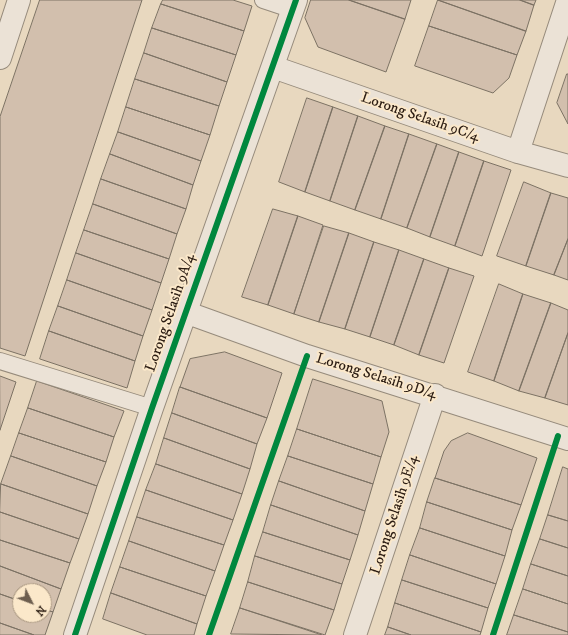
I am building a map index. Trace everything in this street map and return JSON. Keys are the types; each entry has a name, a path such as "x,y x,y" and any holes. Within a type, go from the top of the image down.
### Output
{"street":[{"path":"0,58 19,0"},
{"path":"518,152 568,0"},
{"name":"Lorong Selasih 9A/4","path":"75,635 185,312 294,5"},
{"name":"Lorong Selasih 9C/4","path":"273,66 518,152 568,166"},
{"name":"Lorong Selasih 9D/4","path":"185,312 307,356 435,395 568,439"},
{"name":"Lorong Selasih 9E/4","path":"355,635 435,395"}],"lane":[{"path":"263,0 294,5"},
{"path":"0,361 152,408"}],"building":[{"path":"40,0 142,0 25,356 0,348 0,117"},
{"path":"163,0 233,0 252,6 244,31 161,4"},
{"path":"311,0 349,0 405,19 386,72 318,47 305,18"},
{"path":"349,0 411,0 405,19"},
{"path":"438,0 520,0 534,5 526,31"},
{"path":"438,0 526,31 517,55 429,26"},
{"path":"520,0 536,0 534,5"},
{"path":"161,4 244,31 236,55 152,28"},
{"path":"429,26 517,55 509,78 493,93 415,66"},
{"path":"152,28 236,55 227,82 144,53"},
{"path":"144,53 227,82 219,106 135,79"},
{"path":"568,74 568,124 557,103"},
{"path":"135,79 219,106 210,135 126,107"},
{"path":"307,98 333,107 305,192 279,182"},
{"path":"126,107 210,135 201,161 118,132"},
{"path":"333,107 358,116 330,201 305,192"},
{"path":"358,116 385,126 355,210 330,201"},
{"path":"385,126 409,134 381,219 355,210"},
{"path":"118,132 201,161 193,185 110,154"},
{"path":"409,134 437,144 407,228 381,219"},
{"path":"437,144 459,152 430,237 407,228"},
{"path":"459,152 484,161 455,246 430,237"},
{"path":"110,154 193,185 186,209 101,179"},
{"path":"484,161 511,170 482,256 455,246"},
{"path":"101,179 186,209 177,234 93,204"},
{"path":"524,182 551,193 526,266 497,256"},
{"path":"551,193 568,198 568,239 554,275 526,266"},
{"path":"93,204 177,234 169,259 84,230"},
{"path":"273,209 298,216 268,305 242,297"},
{"path":"298,216 323,225 294,314 268,305"},
{"path":"324,226 349,233 319,322 294,314"},
{"path":"84,230 169,259 161,283 76,253"},
{"path":"349,233 374,242 345,329 319,322"},
{"path":"568,239 568,280 554,275"},
{"path":"374,242 399,250 370,337 345,329"},
{"path":"399,250 424,259 394,345 370,337"},
{"path":"76,253 161,283 152,310 67,280"},
{"path":"424,259 449,268 419,355 394,345"},
{"path":"449,268 474,276 444,363 419,355"},
{"path":"67,280 152,310 143,336 58,306"},
{"path":"499,284 523,294 494,381 468,372"},
{"path":"523,294 551,303 519,391 494,381"},
{"path":"551,303 568,310 568,333 545,398 519,391"},
{"path":"58,306 143,336 135,361 49,331"},
{"path":"49,331 135,361 127,388 40,359"},
{"path":"568,333 568,405 545,398"},
{"path":"225,352 282,373 267,418 180,387 190,359"},
{"path":"0,376 16,382 0,430"},
{"path":"313,379 382,401 389,432 381,457 297,429"},
{"path":"37,381 124,411 114,437 28,408"},
{"path":"180,387 267,418 257,444 172,413"},
{"path":"28,408 114,437 106,462 19,433"},
{"path":"172,413 257,444 250,469 164,438"},
{"path":"297,429 381,457 373,484 288,456"},
{"path":"19,433 106,462 97,486 11,456"},
{"path":"468,433 537,458 521,505 435,478 444,451 451,441"},
{"path":"164,438 250,469 242,494 156,464"},
{"path":"11,456 97,486 88,514 1,484"},
{"path":"288,456 373,484 365,511 279,481"},
{"path":"156,464 242,494 233,520 146,490"},
{"path":"563,467 568,469 568,521 548,515"},
{"path":"435,478 521,505 512,530 427,502"},
{"path":"279,481 365,511 358,535 271,505"},
{"path":"1,484 88,514 79,539 0,512"},
{"path":"146,490 233,520 224,545 137,517"},
{"path":"427,502 512,530 505,556 420,528"},
{"path":"271,505 358,535 350,560 263,532"},
{"path":"0,512 79,539 70,563 0,540"},
{"path":"548,515 568,521 568,548 540,539"},
{"path":"137,517 224,545 215,571 129,541"},
{"path":"420,528 505,556 496,584 410,555"},
{"path":"263,532 350,560 342,584 255,556"},
{"path":"540,539 568,548 568,576 531,564"},
{"path":"0,540 70,563 61,589 52,586 52,583 45,583 0,566"},
{"path":"129,541 215,571 206,596 120,567"},
{"path":"410,555 496,584 488,608 402,580"},
{"path":"255,556 342,584 334,610 248,582"},
{"path":"531,564 568,576 568,604 523,589"},
{"path":"0,566 45,583 12,583 12,598 0,594"},
{"path":"120,567 206,596 197,624 111,593"},
{"path":"402,580 488,608 481,632 395,603"},
{"path":"248,582 334,610 325,635 240,608"},
{"path":"52,586 61,589 52,612"},
{"path":"523,589 568,604 568,632 514,615"},
{"path":"111,593 197,624 194,635 147,635 103,619"},
{"path":"0,594 12,598 12,623 49,623 45,635 34,635 0,623"},
{"path":"395,603 481,632 480,635 411,635 388,627"},
{"path":"240,608 322,635 231,634"},
{"path":"514,615 568,632 568,635 507,635"},
{"path":"0,623 34,635 0,635"},
{"path":"388,627 411,635 385,635"}],"cycle path":[{"path":"75,635 152,408 296,0"},
{"path":"209,635 307,356"},
{"path":"493,635 558,436"}]}
